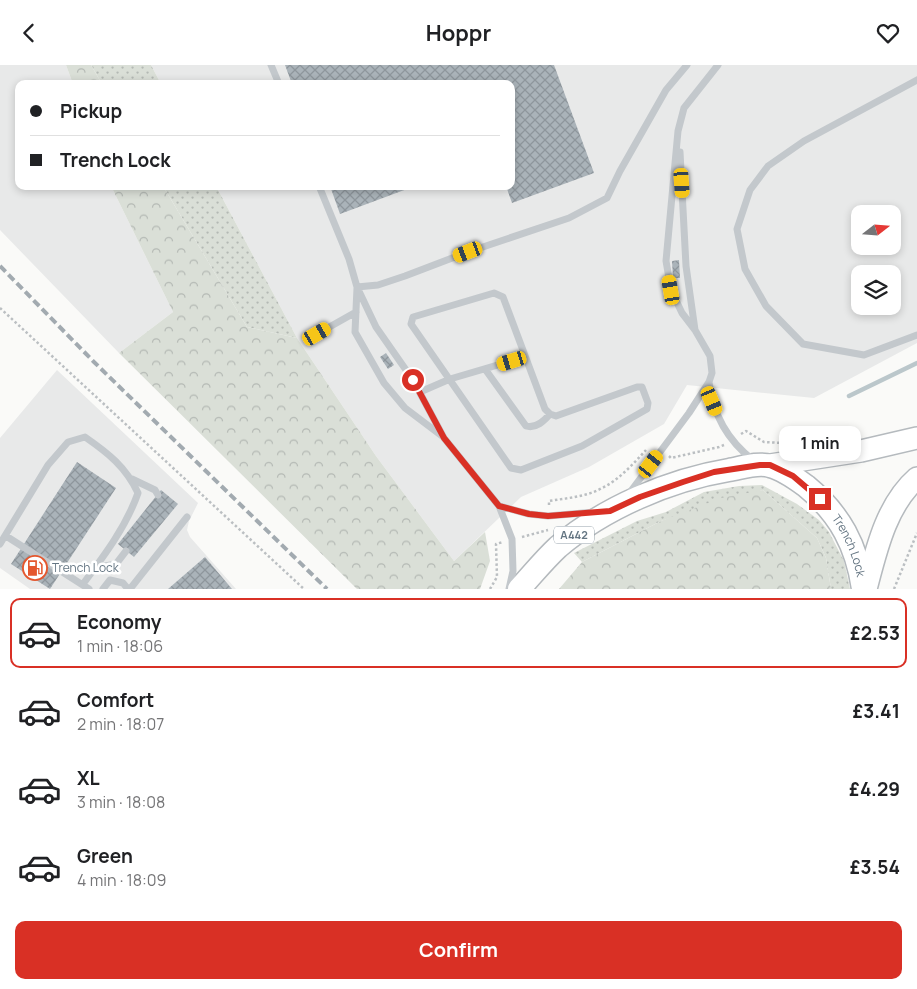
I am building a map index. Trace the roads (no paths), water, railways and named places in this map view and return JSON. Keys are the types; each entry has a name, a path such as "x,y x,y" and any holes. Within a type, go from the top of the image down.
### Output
{"highway":[{"name":"A442","path":"519,589 559,547 585,527 615,508 714,472 764,465"},
{"name":"Trench Lock","path":"764,465 793,476 831,510 848,536 860,567 865,589"}],"main road":[{"name":"A442","path":"764,465 861,451 917,439"},
{"path":"865,589 888,520 900,497 917,478"}],"lane":[{"path":"271,65 277,80"},
{"path":"357,287 378,285 569,218 607,198 620,171 666,90 687,65"},
{"path":"718,65 684,108 678,131 666,261 671,290 682,313 710,356 712,401 726,432 743,452 764,465"},
{"path":"917,80 804,141 768,165 750,190 737,229 744,269 766,306 803,344 864,355 917,335"},
{"path":"678,131 686,266 695,331"},
{"path":"321,190 349,259 357,287 376,327 420,392 444,438 499,506 512,539 513,571 509,589"},
{"path":"357,287 355,332 384,383 405,408 444,438"},
{"path":"494,293 503,297 545,409 550,414 556,417 637,387 642,387 648,403 646,409 582,446 521,470 510,468 450,379 411,324 413,317 494,293"},
{"path":"317,334 356,312"},
{"path":"420,392 450,379 525,357"},
{"path":"485,369 526,425 530,427 538,425 550,414"},
{"path":"499,506 529,514 548,516 615,508 689,413 710,382"},
{"path":"0,544 48,465 68,442 85,437 109,453 131,479 138,493 132,509 112,545 94,569 86,587 6,536"},
{"path":"131,479 155,491 158,495"},
{"path":"103,589 110,580 123,583 129,589 187,517"},
{"path":"94,569 116,564 126,551"}],"waterway":[{"path":"849,396 917,363"}],"railway":[{"path":"0,266 94,362 327,589"}],"place":[{"name":"Trench Lock","path":"35,568"}]}
